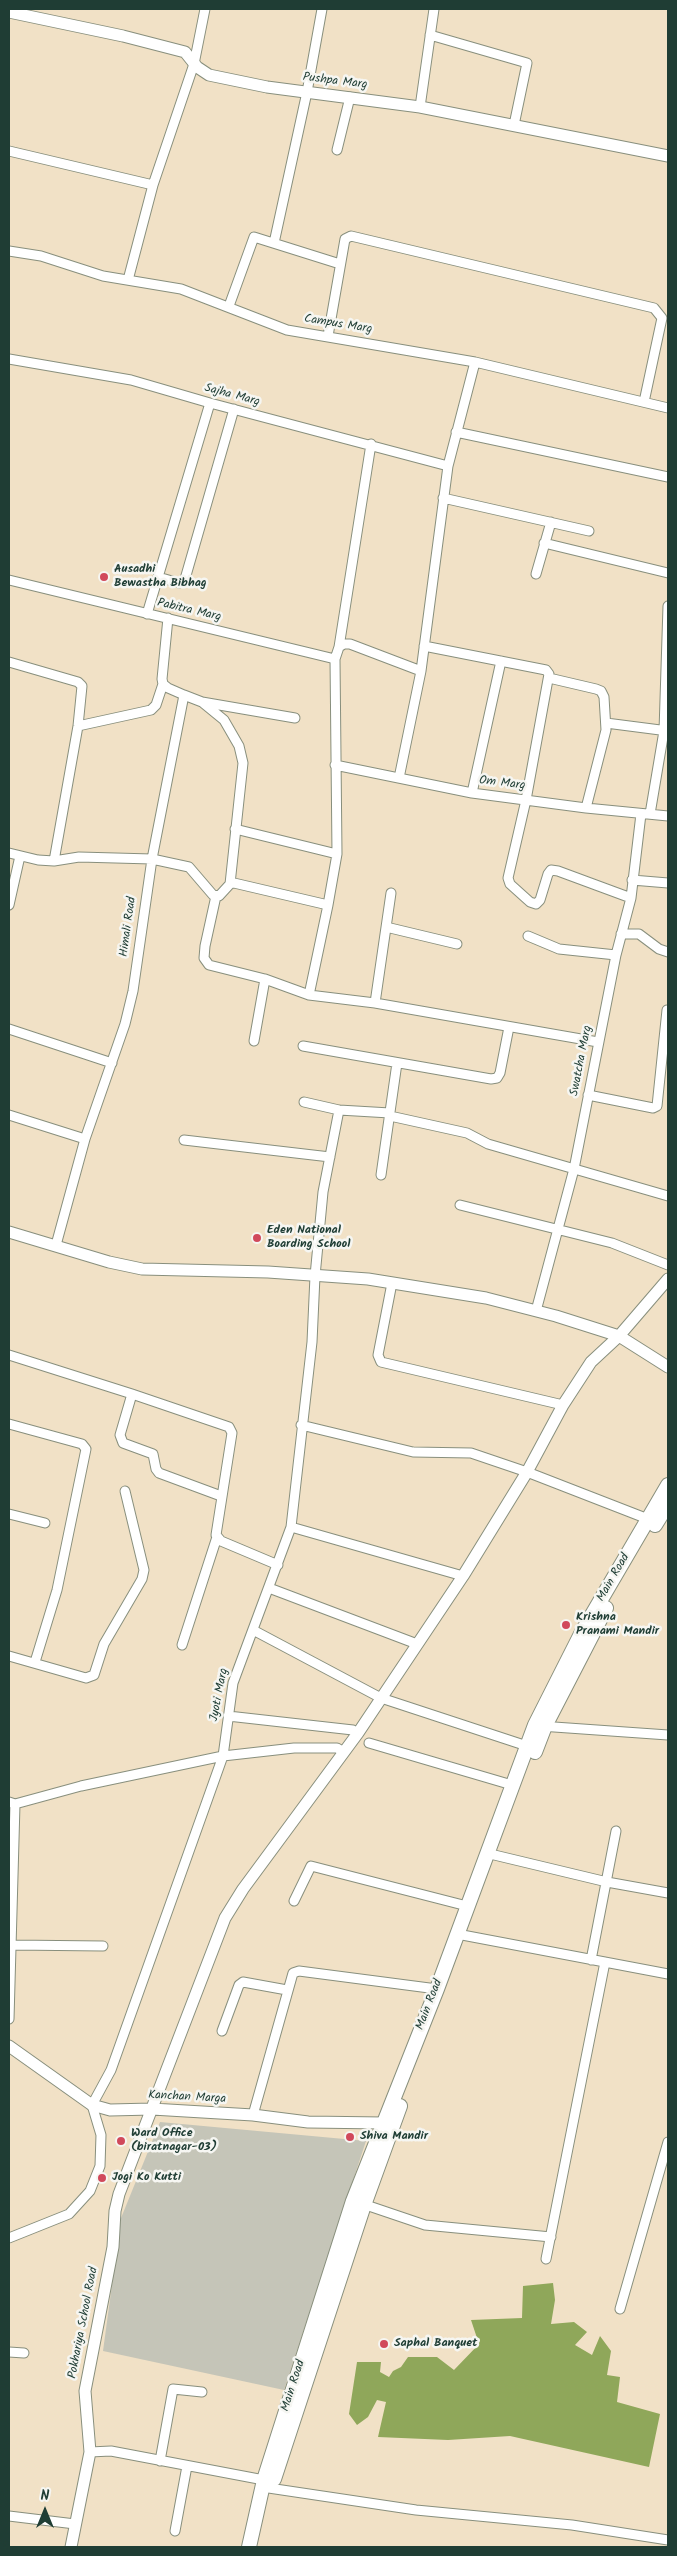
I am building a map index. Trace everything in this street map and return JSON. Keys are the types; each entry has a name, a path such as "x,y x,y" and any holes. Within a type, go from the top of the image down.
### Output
{"main road":[{"name":"Main Road","path":"358,2203 459,1934 540,1726 582,1632 668,1485"},
{"name":"Main Road","path":"249,2547 266,2485 384,2123 459,1934 467,1906 490,1854 512,1785 527,1746 540,1726 627,1568 668,1504"},
{"name":"Main Road","path":"258,2547 266,2485"}],"street":[{"path":"128,280 153,185 194,64 205,9"},
{"path":"274,243 307,92 322,9"},
{"path":"420,107 434,9"},
{"name":"Pushpa Marg","path":"9,12 180,50 189,55 194,64 209,75 267,87 420,107 668,156"},
{"path":"430,35 527,63 514,125"},
{"path":"337,150 350,97"},
{"path":"9,151 153,185"},
{"path":"328,336 345,239 352,236 654,308 662,318 644,402"},
{"path":"229,306 252,238 340,264"},
{"name":"Campus Marg","path":"9,251 42,256 103,276 180,289 229,306 287,330 475,362 668,408"},
{"name":"Sajha Marg","path":"9,359 131,380 210,403 371,444 448,466"},
{"path":"399,778 424,646 448,466 475,362"},
{"path":"147,614 210,403"},
{"path":"158,577 179,583 185,580 234,409"},
{"path":"456,432 668,477"},
{"path":"308,994 328,906 337,854 335,659 339,647 371,444"},
{"path":"443,498 589,530"},
{"path":"536,574 551,522"},
{"path":"544,543 668,573"},
{"name":"Pabitra Marg","path":"9,580 335,659"},
{"name":"Swatcha Marg","path":"536,1311 574,1169 616,955 631,898 632,880 645,814 666,731 668,606"},
{"path":"78,726 151,710 156,705 163,684 168,618"},
{"path":"339,647 344,644 350,644 420,671"},
{"path":"424,646 546,670 549,678 526,800 508,878 510,884 536,904 540,900 551,870 631,898"},
{"path":"472,793 501,661"},
{"path":"9,662 80,683 82,690 78,726 54,861"},
{"path":"549,678 601,691 606,730 586,808"},
{"path":"163,684 202,702 295,718"},
{"name":"Himali Road","path":"56,1245 85,1139 125,1024 133,991 152,859 184,694"},
{"path":"9,853 54,861 78,857 152,859 189,868 194,872 209,894 216,896 222,894 230,884 243,763 240,746 224,720 202,702"},
{"path":"606,723 666,731"},
{"name":"Om Marg","path":"335,765 472,793 586,808 668,816"},
{"path":"235,829 337,854"},
{"path":"9,905 20,856"},
{"path":"632,880 668,883"},
{"path":"230,884 237,883 328,906"},
{"path":"375,1003 391,893"},
{"path":"216,896 205,946 204,958 209,966 265,979 308,994 375,1003 598,1042"},
{"path":"386,928 457,944"},
{"path":"621,934 640,934 659,949 668,952"},
{"path":"528,936 560,949 616,955"},
{"path":"254,1041 265,979"},
{"path":"588,1095 653,1108 657,1106 667,1010"},
{"path":"303,1046 494,1079 500,1073 509,1027"},
{"path":"9,1029 112,1063"},
{"path":"381,1175 397,1063"},
{"path":"304,1102 339,1110 390,1114 467,1133 488,1144 668,1196"},
{"name":"Jyoti Marg","path":"92,2105 111,2070 222,1756 233,1683 291,1527 301,1425 312,1342 315,1276 323,1192 339,1110"},
{"path":"9,1115 85,1139"},
{"path":"184,1140 330,1157"},
{"path":"460,1204 612,1243 668,1265"},
{"path":"9,1232 109,1262 142,1268 268,1272 368,1279 486,1298 619,1336 668,1367"},
{"name":"Pokhariya School Road","path":"72,2547 90,2452 85,2391 113,2247 115,2211 119,2194 212,1947 225,1918 243,1889 358,1733 463,1576 527,1472 563,1405 591,1362 619,1336 668,1279"},
{"path":"392,1283 378,1355 381,1362 563,1405"},
{"path":"9,1355 132,1394 231,1429 216,1526 217,1537 182,1645"},
{"path":"132,1394 120,1435 123,1442 153,1454 156,1469 159,1473 221,1496"},
{"path":"9,1424 82,1444 86,1449 57,1590 35,1662"},
{"path":"301,1425 413,1452 471,1453 527,1472 648,1519"},
{"path":"9,1656 86,1678 94,1675 104,1644 142,1580 144,1570 125,1492"},
{"path":"9,1514 45,1523"},
{"path":"291,1527 463,1576"},
{"path":"217,1537 221,1541 278,1565"},
{"path":"269,1588 417,1644"},
{"path":"253,1630 381,1698 527,1746"},
{"path":"228,1716 353,1730 358,1733"},
{"path":"540,1726 668,1735"},
{"path":"369,1743 512,1785"},
{"path":"9,2018 12,1945 12,1803 81,1786 222,1756 294,1748 337,1748 344,1752"},
{"path":"591,1960 616,1831"},
{"path":"490,1854 607,1882 668,1893"},
{"path":"294,1901 311,1866 467,1906"},
{"path":"459,1934 668,1974"},
{"path":"12,1945 103,1946"},
{"path":"546,2259 605,1962"},
{"path":"253,2114 291,1977 298,1971 437,1989"},
{"path":"222,2031 239,1985 243,1982 287,1990"},
{"name":"Kanchan Marga","path":"9,2046 92,2105 110,2110 152,2109 253,2114 308,2122 384,2123"},
{"path":"9,2238 69,2214 90,2191 100,2166 100,2135 92,2105"},
{"path":"620,2309 668,2142"},
{"path":"358,2203 425,2225 550,2237"},
{"path":"9,2352 24,2353"},
{"path":"160,2461 173,2390 202,2392"},
{"path":"90,2452 111,2451 187,2466 266,2485 416,2510 572,2526 668,2540"},
{"path":"175,2531 187,2466"},
{"path":"9,2516 75,2524"}],"shaded area":[{"path":"160,2122 366,2141 284,2390 103,2351 121,2218"}],"green space":[{"path":"553,2283 555,2300 551,2324 574,2322 587,2332 575,2345 592,2355 600,2336 611,2351 607,2375 620,2377 617,2402 660,2414 649,2467 510,2436 448,2440 378,2437 386,2402 377,2400 368,2417 357,2425 349,2414 357,2362 381,2362 380,2372 389,2377 393,2371 401,2367 408,2357 437,2357 454,2370 479,2344 471,2320 522,2318 523,2286"}],"place":[{"name":"Ausadhi Bewastha Bibhag","path":"104,577"},
{"name":"Eden National Boarding School","path":"257,1238"},
{"name":"Krishna Pranami Mandir","path":"566,1625"},
{"name":"Shiva Mandir","path":"350,2137"},
{"name":"Ward Office (biratnagar-03)","path":"121,2141"},
{"name":"Jogi Ko Kutti","path":"102,2178"},
{"name":"Saphal Banquet","path":"384,2344"}]}
